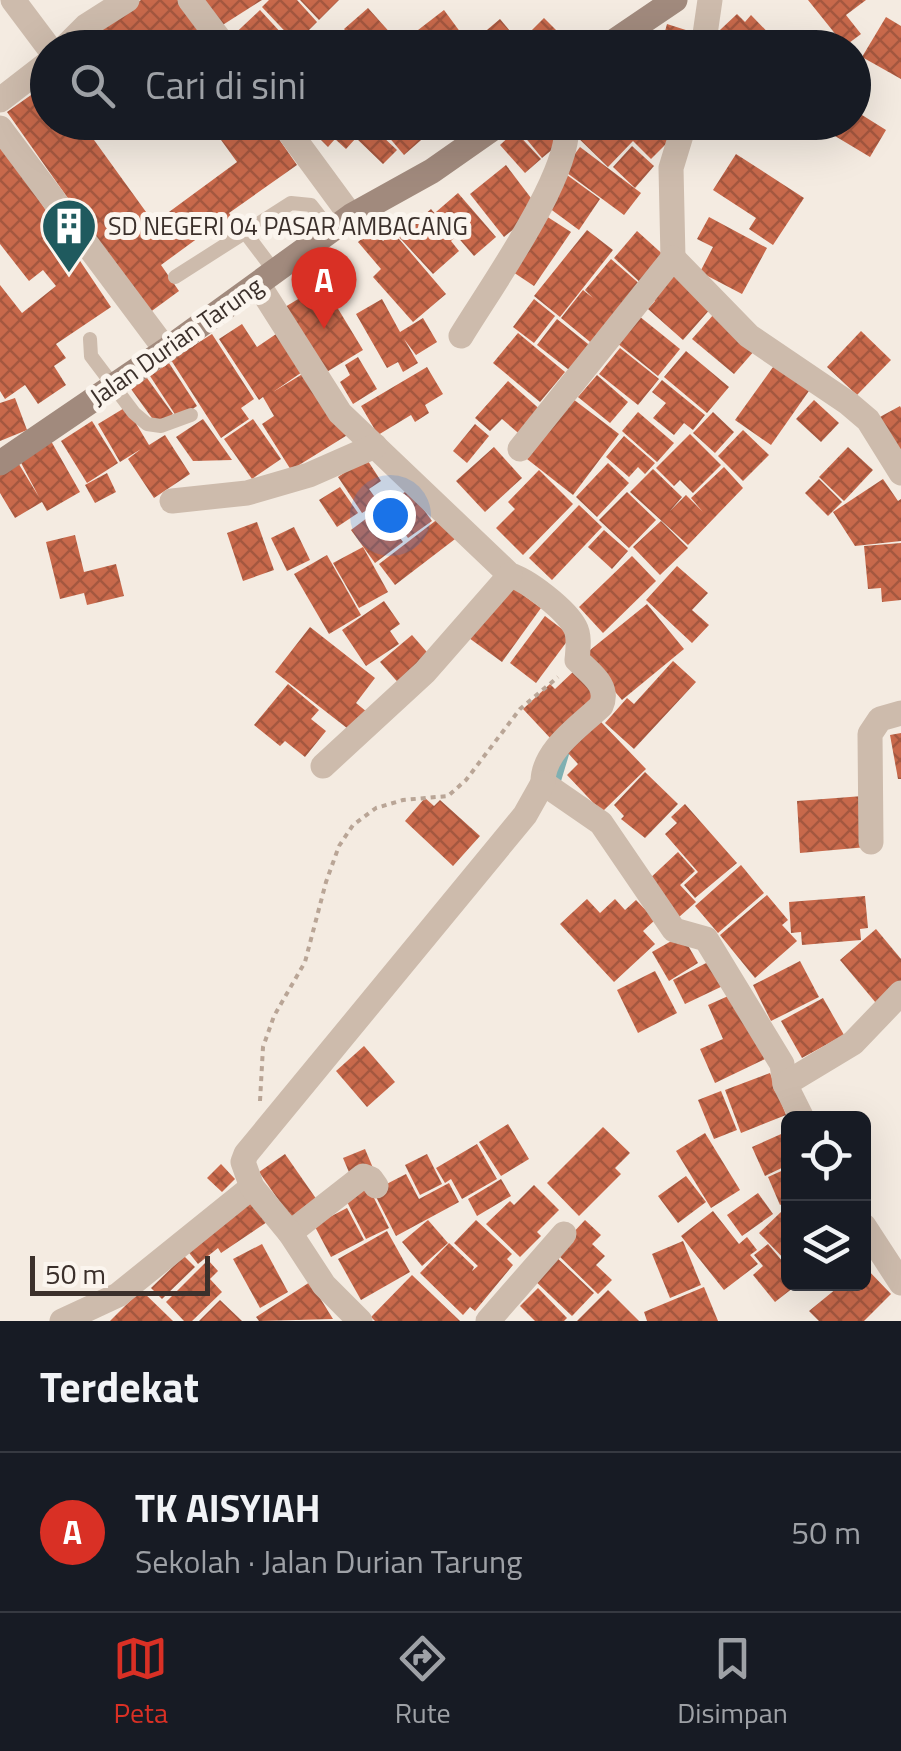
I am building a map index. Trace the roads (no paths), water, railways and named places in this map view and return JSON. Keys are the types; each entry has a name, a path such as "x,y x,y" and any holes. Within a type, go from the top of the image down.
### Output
{"street":[{"path":"12,0 35,30"},
{"path":"82,30 127,0"},
{"path":"190,0 212,30"},
{"path":"631,30 675,0"},
{"path":"706,30 710,0"},
{"path":"0,100 30,77"},
{"path":"0,128 166,350"},
{"path":"293,140 342,224"},
{"name":"Jalan Durian Tarung","path":"0,463 342,224 476,140"},
{"path":"460,336 541,202 564,158 568,140"},
{"path":"520,449 672,258 671,168 680,140"},
{"path":"672,258 749,336 868,420 901,474"},
{"path":"266,278 340,413 510,575 531,585 574,624 578,660 603,687 604,700 558,746 542,776 601,823 674,930 706,939 782,1064 799,1111"},
{"path":"172,501 247,493 309,475 375,446"},
{"path":"323,766 425,672 510,575"},
{"path":"871,842 870,734 880,719 901,713"},
{"path":"360,1321 324,1285 290,1233 252,1187 244,1162 263,1130 550,786"},
{"path":"786,1084 852,1042 901,994"},
{"path":"290,1233 363,1176 376,1186"},
{"path":"62,1321 118,1295 252,1187"},
{"path":"488,1321 564,1234"},
{"path":"871,1237 901,1283"}],"lane":[{"path":"175,277 290,202 311,205 342,224"},
{"path":"244,231 266,278"},
{"path":"310,249 340,298"},
{"path":"90,339 92,356 134,413 147,424 161,426 191,416"}],"waterway":[{"path":"556,784 565,754"}],"place":[{"name":"SD NEGERI 04 PASAR AMBACANG","path":"69,275"},
{"name":"TK AISYIAH","path":"324,329"}]}
